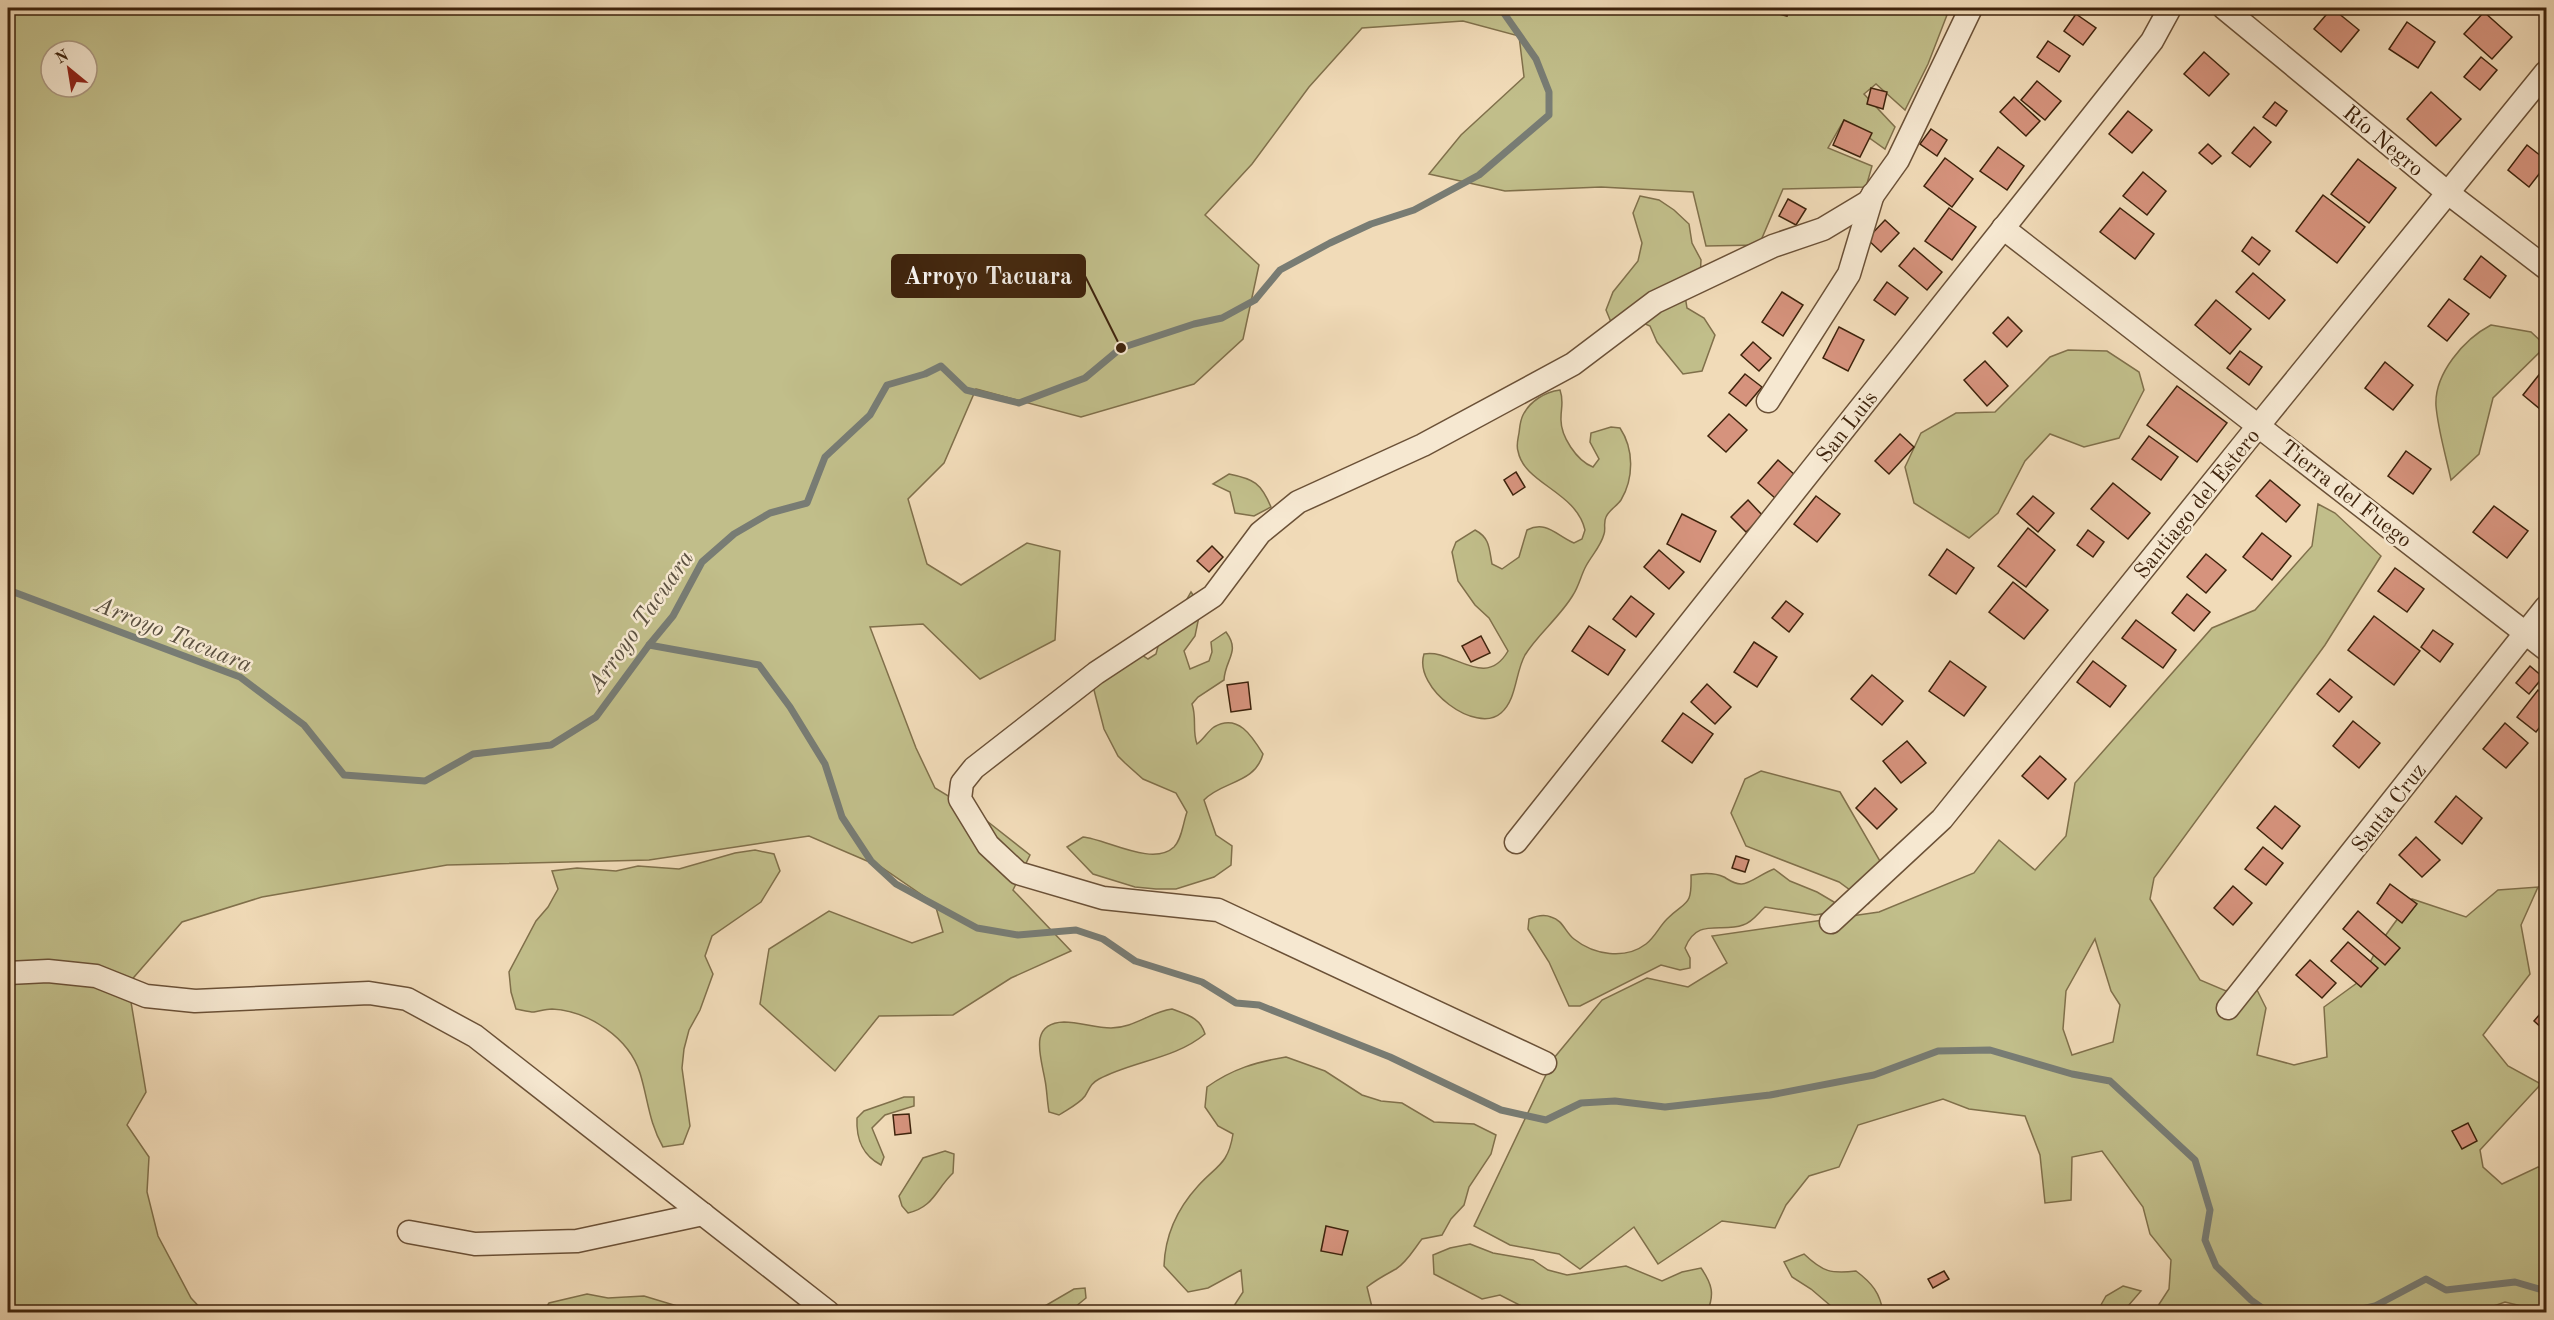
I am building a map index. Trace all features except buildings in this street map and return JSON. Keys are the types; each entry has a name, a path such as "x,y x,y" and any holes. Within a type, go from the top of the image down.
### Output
{"street":[{"path":"1545,1063 1218,910 1103,898 1018,873 988,845 960,799 962,783 974,768 1096,673 1213,596 1260,533 1298,502 1423,445 1573,364 1655,302 1773,246 1823,229 1868,202 1898,160 1971,8"},
{"name":"San Luis","path":"1516,842 2152,41 2170,8"},
{"name":"Río Negro","path":"2224,8 2448,193 2547,268"},
{"name":"Santiago del Estero","path":"1831,922 1942,819 2259,424 2547,72"},
{"path":"1768,400 1850,274 1874,194"},
{"name":"Tierra del Fuego","path":"2003,228 2547,649"},
{"name":"Santa Cruz","path":"2228,1008 2547,607"},
{"path":"8,974 48,971 96,976 146,996 195,1001 369,993 408,999 475,1036 828,1312"},
{"path":"409,1232 474,1244 578,1241 703,1214"}],"shaded area":[{"path":"8,8 1928,8 1947,15 1928,64 1905,110 1876,84 1864,94 1895,127 1885,149 1844,120 1828,148 1872,166 1866,187 1783,189 1759,245 1706,246 1693,192 1601,187 1505,191 1429,174 1461,135 1524,77 1519,36 1463,21 1362,28 1309,87 1252,164 1205,215 1259,265 1243,339 1194,384 1081,417 976,389 944,463 908,499 927,564 961,585 1027,543 1060,551 1055,640 980,679 923,624 870,627 916,748 935,788 978,814 1030,855 1013,890 1071,951 1011,978 953,1015 879,1016 835,1071 760,1004 769,949 829,911 912,943 943,932 935,904 881,867 809,836 649,860 447,865 262,897 182,922 128,984 146,1092 127,1125 149,1157 147,1192 158,1236 191,1298 204,1312 8,1312"},
{"path":"1640,196 1659,200 1689,224 1692,243 1701,260 1700,279 1684,289 1687,308 1704,318 1715,335 1702,371 1683,374 1657,342 1650,326 1632,318 1613,327 1606,310 1613,292 1638,261 1642,243 1633,213"},
{"path":"2491,325 2531,332 2546,346 2493,398 2479,454 2451,480 2438,424 2436,406 2440,382 2445,370 2461,348"},
{"path":"2068,350 2107,351 2139,372 2144,390 2119,438 2084,447 2050,434 2025,461 1998,513 1969,538 1914,503 1905,467 1921,433 1956,413 1995,412 2050,357"},
{"path":"1560,390 1563,432 1576,454 1587,464 1593,467 1599,459 1590,442 1591,433 1611,427 1620,428 1630,454 1628,482 1621,500 1606,517 1603,538 1586,566 1575,592 1525,655 1510,701 1501,713 1490,718 1477,718 1463,713 1437,693 1428,681 1423,667 1424,654 1435,654 1479,668 1489,668 1499,662 1508,651 1489,618 1475,605 1458,581 1452,552 1456,542 1475,530 1486,540 1492,564 1502,569 1519,557 1527,530 1534,527 1551,530 1574,543 1582,539 1585,530 1580,517 1572,506 1530,472 1522,462 1517,449 1521,421 1526,410 1538,398"},
{"path":"1229,474 1256,483 1264,492 1271,507 1254,516 1235,513 1230,492 1213,484"},
{"path":"2318,504 2335,513 2381,556 2325,645 2154,878 2150,899 2200,980 2226,991 2250,976 2266,1008 2257,1055 2294,1065 2327,1057 2324,1007 2361,980 2380,943 2412,899 2466,917 2498,890 2538,887 2521,925 2530,974 2483,1035 2508,1066 2541,1084 2480,1150 2483,1167 2502,1184 2538,1167 2546,1168 2546,1312 2505,1302 2477,1312 2154,1312 2169,1289 2171,1260 2150,1234 2143,1207 2102,1151 2072,1157 2071,1200 2045,1203 2040,1155 2025,1116 1969,1109 1943,1099 1858,1125 1839,1167 1809,1176 1786,1205 1775,1228 1722,1221 1658,1264 1634,1227 1580,1269 1559,1254 1510,1245 1474,1226 1554,1058 1602,1000 1647,978 1688,987 1727,963 1712,936 1879,912 1974,873 1999,840 2035,870 2066,836 2075,783 2212,628 2255,610 2312,546","holes":["2095,939 2111,991 2120,1005 2113,1042 2072,1055 2063,1029 2066,991"]},
{"path":"1191,592 1201,607 1195,636 1184,651 1190,669 1209,661 1212,652 1211,642 1226,632 1232,645 1224,680 1198,697 1192,704 1197,744 1214,727 1230,723 1243,728 1263,754 1259,764 1246,777 1220,789 1204,800 1216,835 1232,846 1231,865 1214,877 1176,889 1135,887 1093,874 1067,847 1083,837 1142,853 1165,852 1174,847 1179,840 1187,812 1176,793 1143,779 1118,756 1104,729 1094,690 1099,681 1133,649 1148,659 1156,654 1161,635 1185,618 1187,599"},
{"path":"1761,771 1840,792 1880,861 1875,881 1859,890 1869,904 1839,882 1746,846 1731,813 1745,779"},
{"path":"755,850 774,854 780,871 761,902 712,936 705,956 713,974 700,1010 689,1030 684,1049 682,1068 690,1126 683,1144 663,1147 652,1120 640,1073 627,1049 606,1029 580,1015 552,1009 534,1012 516,1009 509,972 536,921 548,907 558,889 552,871 577,868 616,871 638,866 679,869 735,853"},
{"path":"1774,869 1790,881 1834,902 1834,912 1815,915 1765,907 1747,924 1703,929 1690,938 1685,948 1690,958 1690,968 1680,970 1661,965 1580,1006 1569,1006 1549,962 1528,929 1529,919 1548,916 1561,923 1574,939 1591,949 1610,954 1629,952 1646,944 1667,919 1686,902 1690,893 1691,875 1716,874 1732,882 1744,884"},
{"path":"1172,1009 1196,1020 1205,1034 1181,1049 1099,1079 1092,1084 1083,1099 1059,1115 1049,1112 1039,1043 1045,1028 1064,1022 1105,1028 1119,1027"},
{"path":"1286,1057 1325,1071 1362,1095 1381,1101 1402,1103 1434,1122 1474,1124 1496,1135 1491,1154 1469,1187 1464,1205 1451,1219 1442,1235 1422,1239 1400,1266 1367,1287 1371,1312 1230,1312 1243,1292 1241,1270 1208,1288 1188,1292 1164,1266 1167,1244 1178,1214 1191,1195 1225,1159 1231,1144 1233,1134 1218,1126 1205,1107 1207,1087 1245,1067"},
{"path":"904,1097 914,1097 914,1106 885,1115 872,1128 884,1157 881,1165 869,1156 862,1146 857,1118 864,1111"},
{"path":"945,1151 954,1154 953,1173 929,1202 908,1213 902,1206 899,1196 923,1158"},
{"path":"1470,1244 1493,1253 1533,1260 1548,1270 1567,1275 1626,1266 1662,1281 1682,1272 1701,1268 1710,1284 1711,1300 1707,1312 1533,1312 1500,1295 1482,1299 1434,1274 1433,1255 1450,1248"},
{"path":"1804,1254 1822,1268 1834,1272 1856,1271 1874,1289 1880,1299 1883,1312 1838,1312 1811,1289 1792,1277 1784,1262"},
{"path":"2123,1286 2141,1291 2128,1306 2128,1312 2097,1312 2106,1296"},
{"path":"1085,1288 1086,1298 1069,1312 1038,1312 1074,1289"},
{"path":"587,1294 608,1298 644,1296 697,1312 543,1312 549,1303"}],"waterway":[{"name":"Arroyo Tacuara","path":"1400,8 1407,11 1456,8"},
{"name":"Arroyo Tacuara","path":"8,584 11,591 240,677 304,725 344,775 425,781 473,754 551,745 596,717 673,616 702,562 734,534 770,513 807,503 825,457 870,415 887,385 925,374 941,366 966,390 1019,403 1085,378 1121,348 1194,324 1222,318 1255,300 1280,270 1371,224 1414,210 1479,175 1549,115 1549,92 1536,59 1501,9 1493,8"},
{"path":"649,645 759,665 790,707 825,764 842,817 871,861 896,884 977,928 1018,935 1076,930 1103,939 1135,961 1202,982 1236,1003 1259,1005 1390,1057 1501,1110 1546,1120 1581,1103 1615,1101 1665,1107 1770,1095 1874,1075 1938,1051 1990,1050 2072,1074 2110,1081 2195,1160 2210,1210 2205,1240 2216,1266 2251,1300 2268,1312"},
{"path":"2349,1312 2375,1306 2426,1279 2446,1290 2515,1282 2546,1291"}],"place":[{"name":"Arroyo Tacuara","path":"1121,348"}]}
